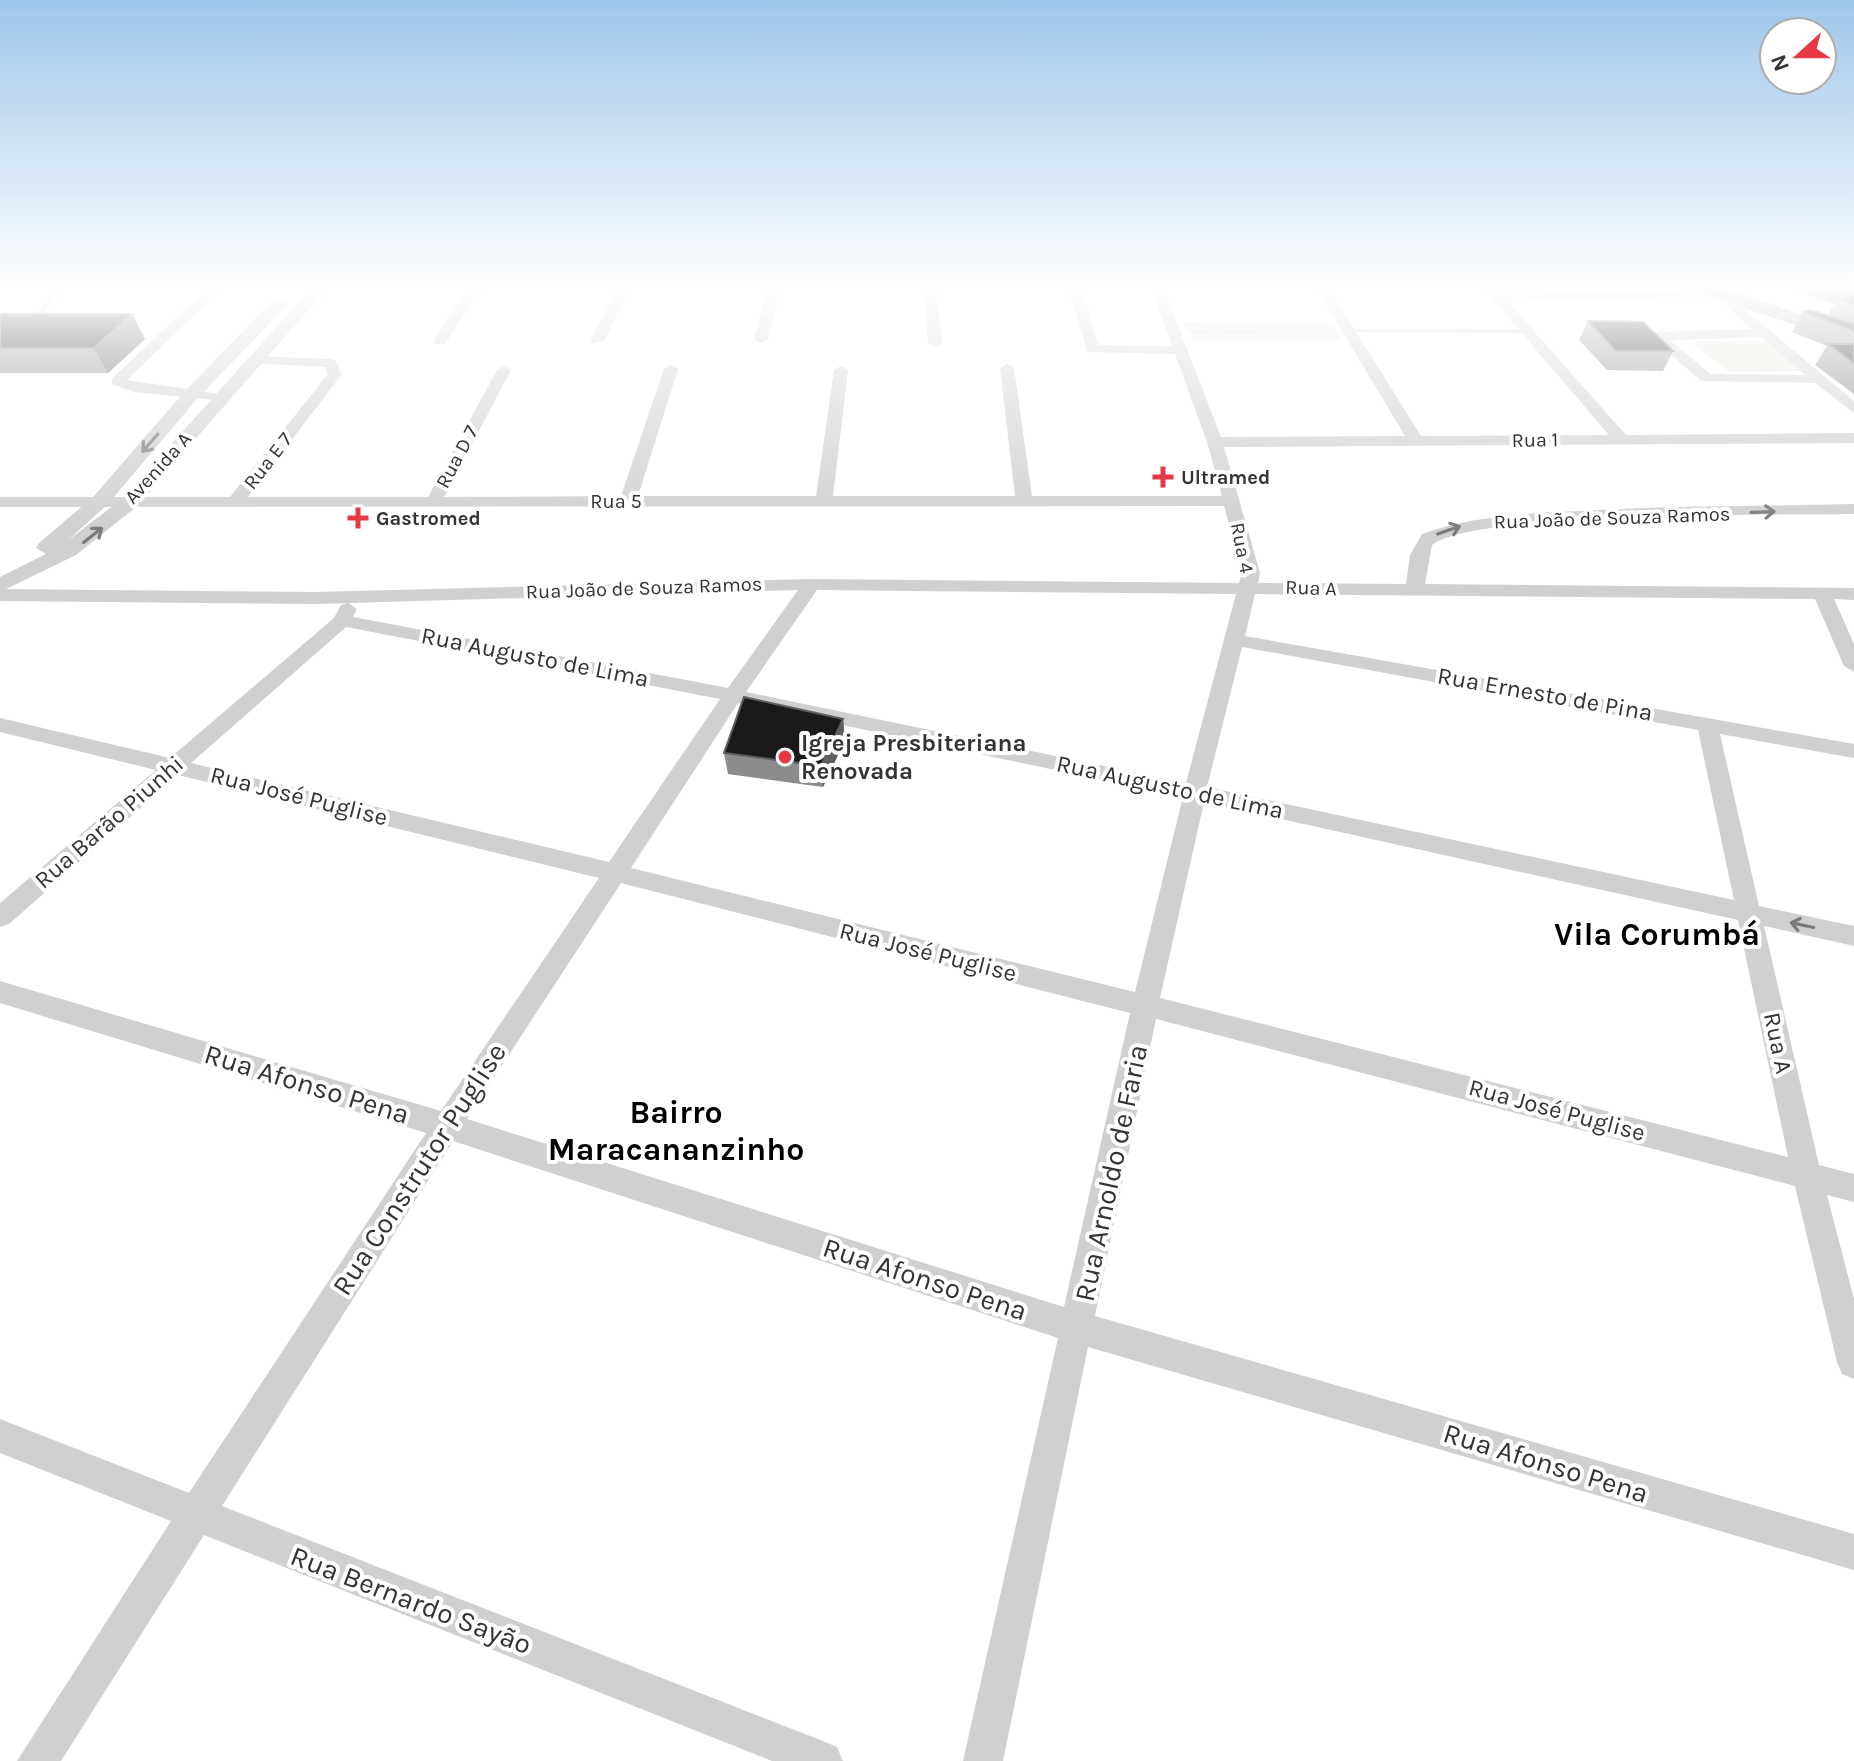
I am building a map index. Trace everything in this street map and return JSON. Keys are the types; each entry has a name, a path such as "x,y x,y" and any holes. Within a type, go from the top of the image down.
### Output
{"street":[{"path":"133,366 117,381 134,388 220,398"},
{"name":"Avenida A","path":"0,573 35,557 100,501 219,366"},
{"name":"Avenida A","path":"0,585 49,565 94,536 129,503 250,366"},
{"name":"Rua E 7","path":"235,502 335,374 331,366"},
{"name":"Rua 4","path":"1186,366 1233,501 1251,573 1248,586"},
{"path":"1370,366 1416,441"},
{"path":"1558,366 1621,439"},
{"path":"1692,366 1706,378 1816,379"},
{"path":"1801,366 1854,409"},
{"path":"1007,368 1024,500"},
{"path":"628,501 671,369"},
{"name":"Rua D 7","path":"433,502 504,370"},
{"path":"824,500 841,370"},
{"name":"Rua 1","path":"1215,442 1854,438"},
{"name":"Rua 5","path":"0,502 1233,501"},
{"name":"Rua João de Souza Ramos","path":"1415,591 1420,549 1429,537 1465,524 1565,517 1854,509"},
{"path":"39,595 37,582 49,565"},
{"name":"Rua João de Souza Ramos","path":"0,595 355,596 812,584 1248,586"},
{"name":"Rua Construtor Puglise","path":"37,1761 447,1126 733,695 812,584"},
{"name":"Rua A","path":"1248,586 1415,591 1854,594"},
{"name":"Rua Arnoldo de Faria","path":"983,1761 1145,1007 1195,792 1248,586"},
{"path":"1822,594 1854,666"},
{"name":"Rua Barão Piunhi","path":"0,917 342,621 355,596"},
{"name":"Rua Augusto de Lima","path":"342,621 733,695 1854,936"},
{"name":"Rua Ernesto de Pina","path":"1236,640 1854,751"},
{"name":"Rua A","path":"1707,724 1807,1176 1854,1362"},
{"name":"Rua José Puglise","path":"0,725 616,873 1543,1105 1854,1188"},
{"name":"Rua Afonso Pena","path":"0,992 447,1126 1078,1328 1854,1552"},
{"name":"Rua Bernardo Sayão","path":"0,1436 193,1516 823,1761"}],"shaded area":[{"path":"1722,366 1797,366 1802,371 1730,372"}],"building":[{"path":"744,697 843,719 821,766 724,753"}],"place":[{"name":"Ultramed","path":"1163,477"},
{"name":"Gastromed","path":"358,518"},
{"name":"Igreja Presbiteriana Renovada","path":"785,757"}],"district":[{"name":"Vila Corumbá","path":"1657,934"},
{"name":"Bairro Maracananzinho","path":"676,1130"}]}
